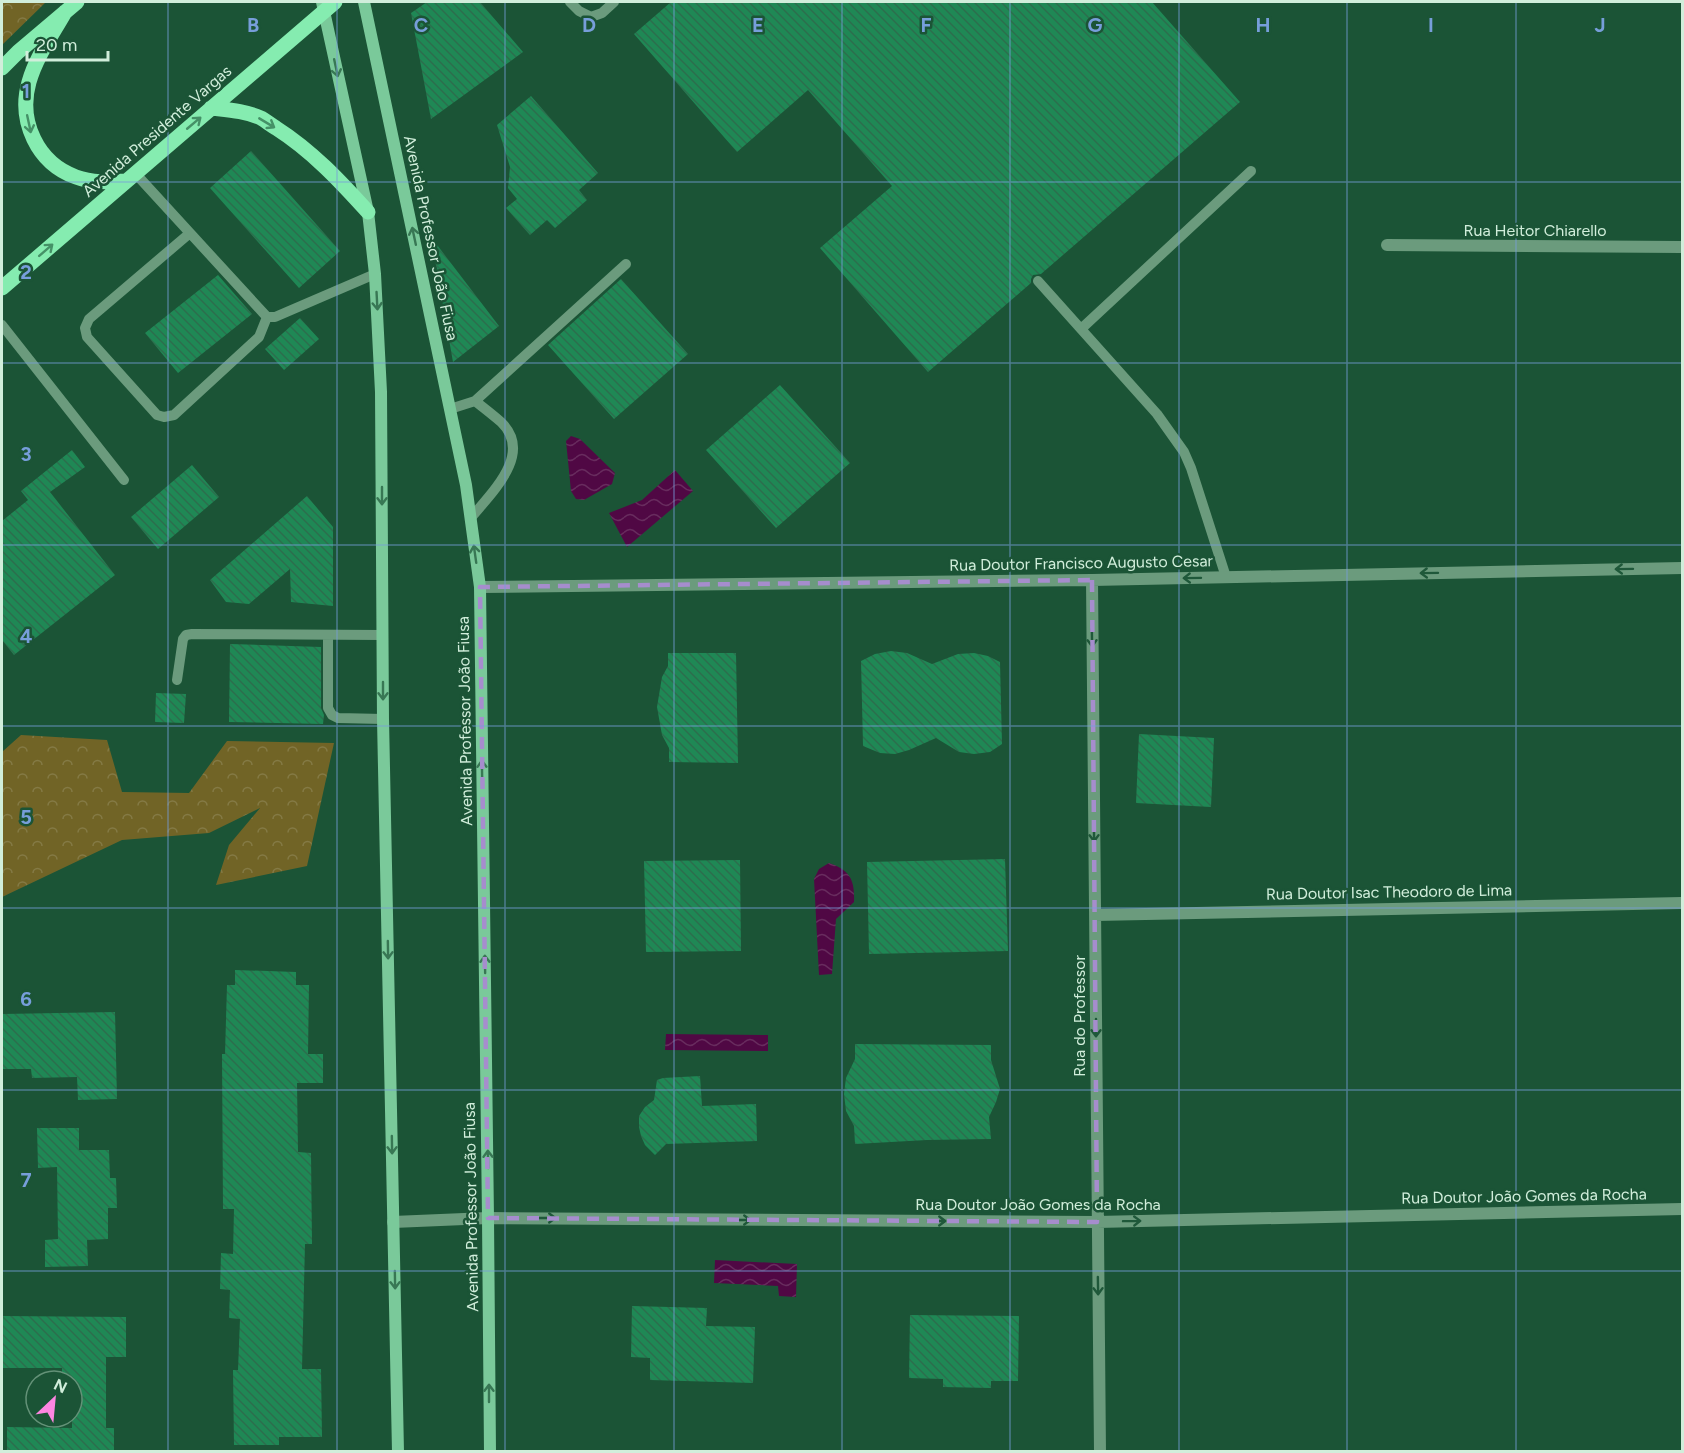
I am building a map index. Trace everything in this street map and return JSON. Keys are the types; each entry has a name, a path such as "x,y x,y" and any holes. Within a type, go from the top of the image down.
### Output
{"main road":[{"path":"2,68 77,2"},
{"name":"Avenida Professor João Fiusa","path":"364,2 466,485 480,587 490,1452"},
{"path":"327,5 368,212 375,274 381,392 383,719 398,1452"},
{"name":"Avenida Presidente Vargas","path":"2,288 327,5"},
{"path":"65,12 36,62 28,84 26,105 30,133 36,146 50,161 77,178 92,181 131,177"},
{"path":"211,108 235,110 261,118 287,135 335,176 368,212"}],"street":[{"name":"Rua Heitor Chiarello","path":"1387,245 1683,247"},
{"name":"Rua Doutor Francisco Augusto Cesar","path":"480,587 1092,580 1683,568"},
{"name":"Rua do Professor","path":"1092,580 1100,1452"},
{"name":"Rua Doutor Isac Theodoro de Lima","path":"1095,915 1683,903"},
{"name":"Rua Doutor João Gomes da Rocha","path":"393,1222 488,1218 1097,1222 1683,1209"}],"lane":[{"path":"570,2 579,11 591,17 602,13 614,2"},
{"path":"1081,329 1251,171"},
{"path":"131,177 190,233 267,317 275,317 375,274"},
{"path":"190,233 89,319 85,328 87,337 157,415 164,417 174,414 259,337 267,317"},
{"path":"450,409 475,401 626,264"},
{"path":"1038,281 1157,414 1184,452 1226,577"},
{"path":"2,325 124,480"},
{"path":"470,519 506,474 514,454 511,435 502,423 475,401"},
{"path":"177,680 183,639 186,635 382,635"},
{"path":"328,635 328,708 332,715 338,718 383,719"}],"highlighted area":[{"path":"1092,580 1097,1222 488,1218 480,587"}],"green space":[{"path":"2,2 46,2 2,45"},
{"path":"21,735 107,740 122,792 189,793 227,741 334,743 307,866 216,885 229,845 260,808 209,833 122,840 2,897 2,752"}],"water":[{"path":"571,436 580,439 615,473 612,484 584,500 576,499 571,491 566,441"},
{"path":"675,470 693,491 627,547 609,513 642,500"},
{"path":"829,863 842,869 850,877 854,902 836,919 832,974 819,975 814,879 819,869"},
{"path":"666,1034 768,1035 768,1051 665,1050"},
{"path":"715,1260 797,1264 796,1297 779,1296 778,1286 714,1283"}],"building":[{"path":"427,2 480,2 523,52 431,119 411,13"},
{"path":"671,2 1152,2 1240,102 1041,274 1033,275 1031,283 928,372 820,248 892,186 808,90 737,152 634,34"},
{"path":"531,96 598,173 579,190 587,200 555,228 547,220 530,235 506,208 517,199 508,188 510,167 497,125"},
{"path":"251,151 340,251 299,288 210,188"},
{"path":"431,237 499,326 453,362"},
{"path":"218,275 252,314 178,373 145,333"},
{"path":"621,279 688,354 614,419 548,345"},
{"path":"300,318 319,339 284,370 265,349"},
{"path":"780,385 850,463 776,528 706,450"},
{"path":"72,450 85,467 50,492 115,575 14,655 2,640 2,521 28,500 21,491"},
{"path":"192,465 219,497 158,549 131,517"},
{"path":"307,496 333,527 333,606 291,602 290,569 249,604 226,602 210,580"},
{"path":"230,644 321,647 323,724 229,722"},
{"path":"891,651 907,653 932,664 958,654 974,653 1000,662 1002,744 990,752 974,754 959,752 936,738 895,754 880,753 863,746 861,661 875,654"},
{"path":"668,653 736,653 738,763 669,762 669,748 662,735 657,707 662,677 668,666"},
{"path":"156,693 186,694 184,723 155,722"},
{"path":"1139,734 1214,738 1211,807 1136,803"},
{"path":"1005,859 1008,951 869,954 867,862"},
{"path":"740,860 741,951 646,952 644,861"},
{"path":"235,970 296,972 296,985 309,985 308,1054 323,1054 323,1083 297,1083 298,1152 311,1153 312,1244 305,1244 302,1369 321,1369 322,1437 279,1437 279,1445 234,1445 233,1370 238,1370 240,1319 229,1318 230,1290 220,1289 221,1253 233,1254 234,1209 223,1209 222,1054 225,1054 227,985 235,985"},
{"path":"115,1012 117,1099 78,1100 77,1077 32,1078 31,1069 2,1069 2,1014"},
{"path":"855,1044 991,1045 991,1060 1000,1089 989,1117 991,1139 855,1144 854,1126 846,1111 844,1094 846,1078 855,1059"},
{"path":"700,1076 702,1106 756,1104 757,1141 666,1144 655,1155 645,1145 641,1136 639,1116 654,1100 657,1080"},
{"path":"37,1128 79,1128 79,1150 109,1150 110,1178 116,1178 117,1208 108,1208 108,1239 87,1240 88,1266 45,1267 45,1240 58,1239 57,1167 38,1168"},
{"path":"632,1306 707,1308 706,1326 755,1327 753,1383 650,1380 650,1358 631,1357"},
{"path":"910,1315 1019,1316 1018,1381 991,1381 991,1388 943,1387 943,1379 909,1378"},
{"path":"2,1316 126,1317 126,1357 106,1357 106,1428 114,1428 114,1452 7,1452 7,1427 84,1429 84,1369 2,1368"}]}
